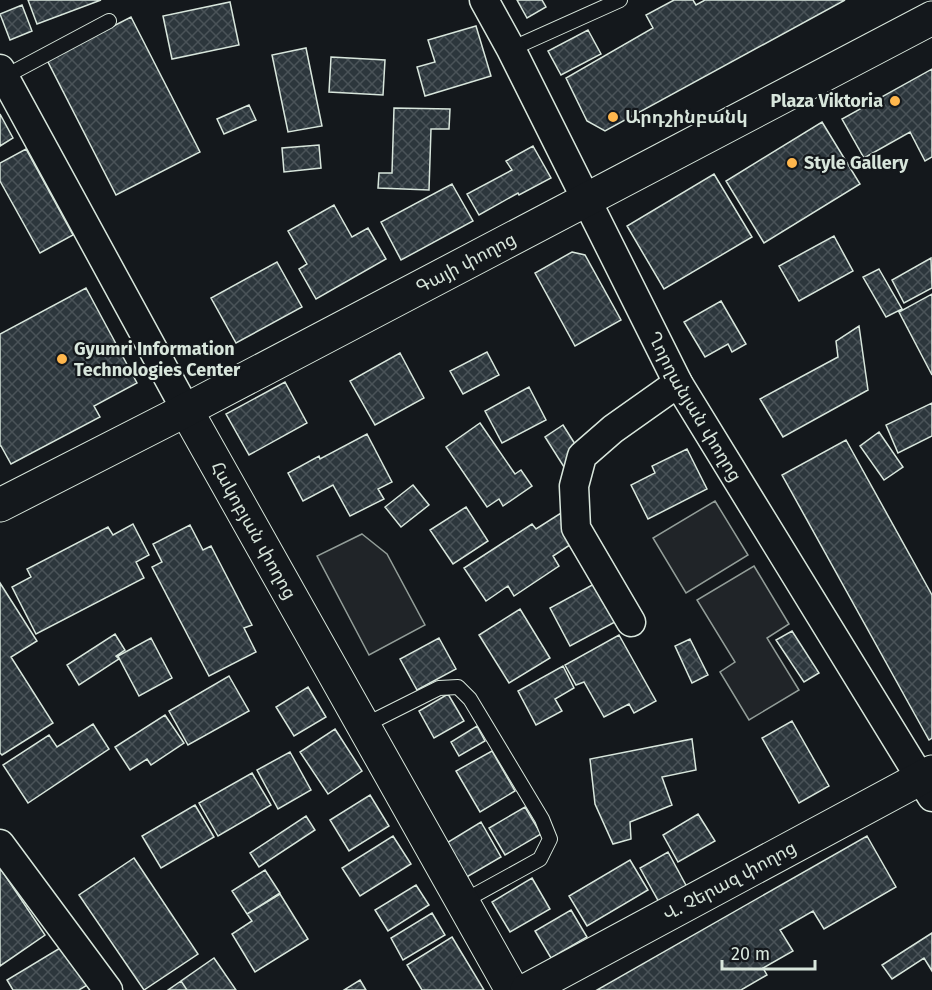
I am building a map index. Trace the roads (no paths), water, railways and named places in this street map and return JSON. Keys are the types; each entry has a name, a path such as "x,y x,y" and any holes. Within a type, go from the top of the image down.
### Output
{"main road":[{"name":"Գայի փողոց","path":"0,505 186,410 932,18"},
{"name":"Հակոբյան փողոց","path":"186,410 512,990"},
{"name":"Վ. Չերազ փողոց","path":"527,990 928,783"}],"street":[{"name":"Ղորղանյան փողոց","path":"484,0 511,49 678,383 928,783"},
{"name":"Հակոբյան փողոց","path":"2,73 186,410"},
{"path":"632,622 576,528 574,486 582,456 613,429 678,383"},
{"path":"0,844 108,990"}],"lane":[{"path":"511,49 620,0"},
{"path":"2,73 109,21"},
{"path":"363,726 439,688 458,687 470,699 542,819 550,839 540,860 462,902"}],"place":[{"name":"Plaza Viktoria","path":"895,101"},
{"name":"Արդշինբանկ","path":"613,117"},
{"name":"Style Gallery","path":"792,163"},
{"name":"Gyumri Information Technologies Center","path":"62,359"}]}
